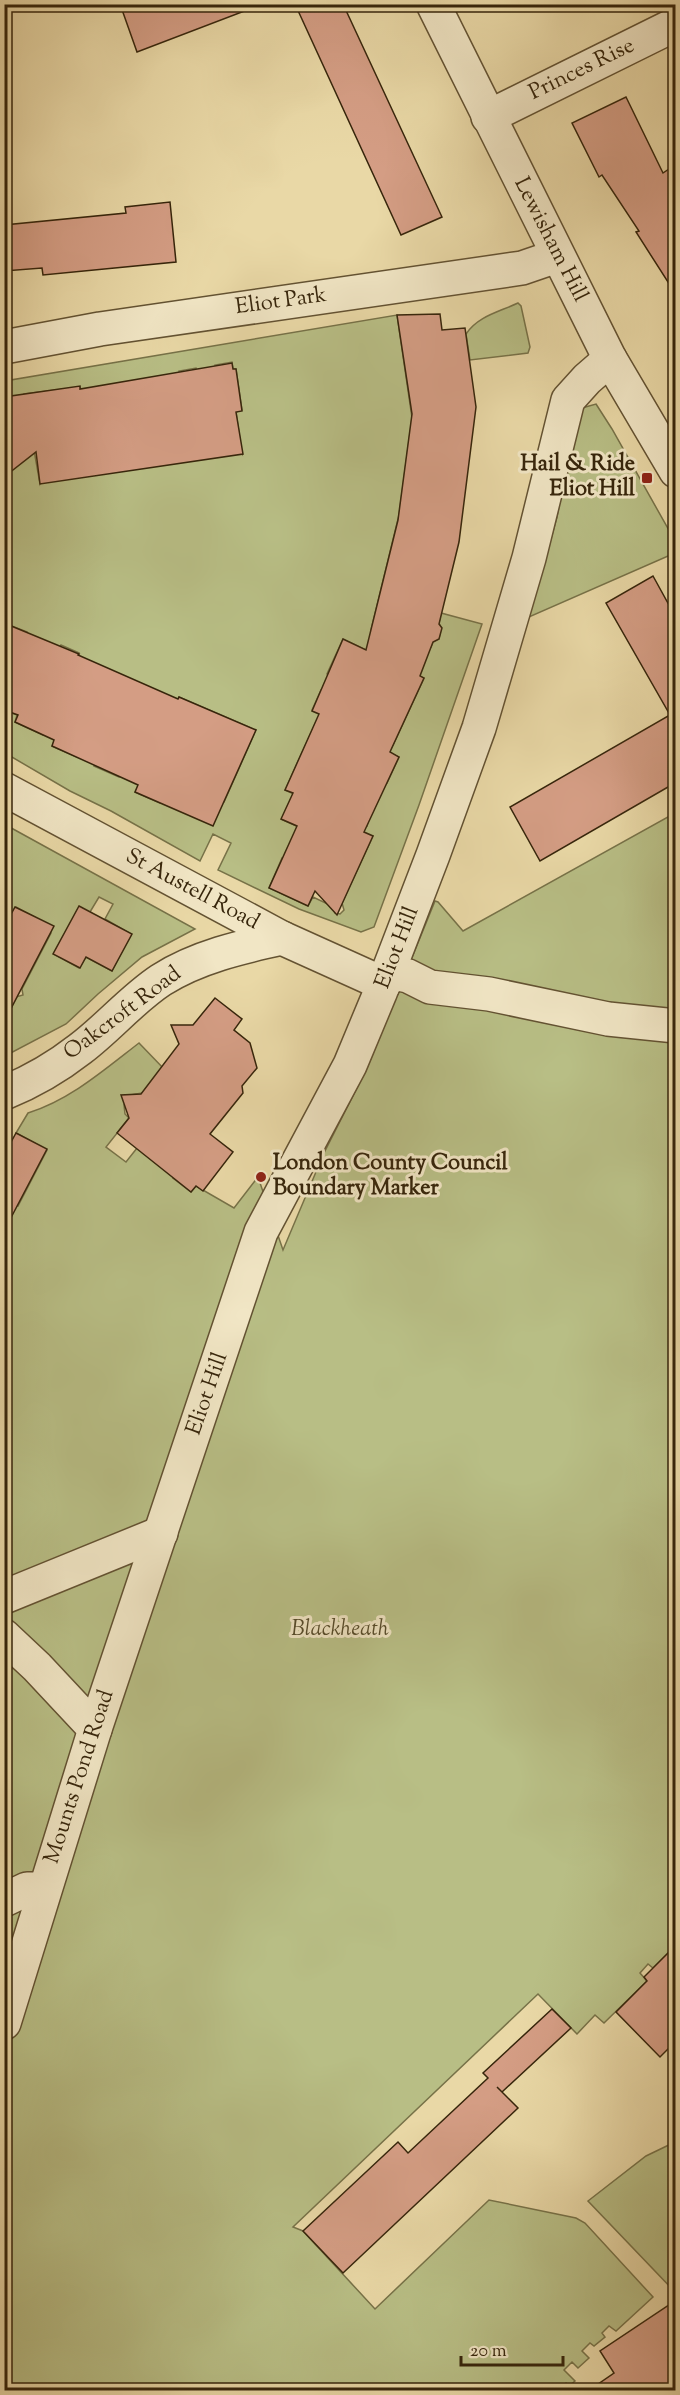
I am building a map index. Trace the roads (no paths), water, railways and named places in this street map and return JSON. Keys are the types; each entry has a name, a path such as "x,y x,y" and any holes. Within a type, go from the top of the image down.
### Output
{"street":[{"name":"Lewisham Hill","path":"433,4 557,256 610,358 675,471"},
{"name":"Princes Rise","path":"488,117 675,24"},
{"name":"Eliot Park","path":"4,347 100,329 522,268 557,256"},
{"name":"Eliot Hill","path":"161,1533 261,1232 350,1065 386,978 479,728 529,558 568,400 610,358"},
{"name":"St Austell Road","path":"4,789 282,938 386,978 408,976 430,987 489,994 608,1019 675,1026"},
{"name":"Oakcroft Road","path":"4,1093 28,1083 80,1050 170,975 190,964 226,952 282,938"},
{"path":"4,1597 161,1533"},
{"name":"Mounts Pond Road","path":"4,2023 95,1729 161,1533"},
{"path":"4,1636 37,1667 95,1729"},
{"path":"4,1900 27,1889 45,1889"}],"place":[{"name":"Hail & Ride Eliot Hill","path":"647,478"},
{"name":"London County Council Boundary Marker","path":"261,1177"}],"park label":[{"name":"Blackheath","path":"340,1630"}]}
